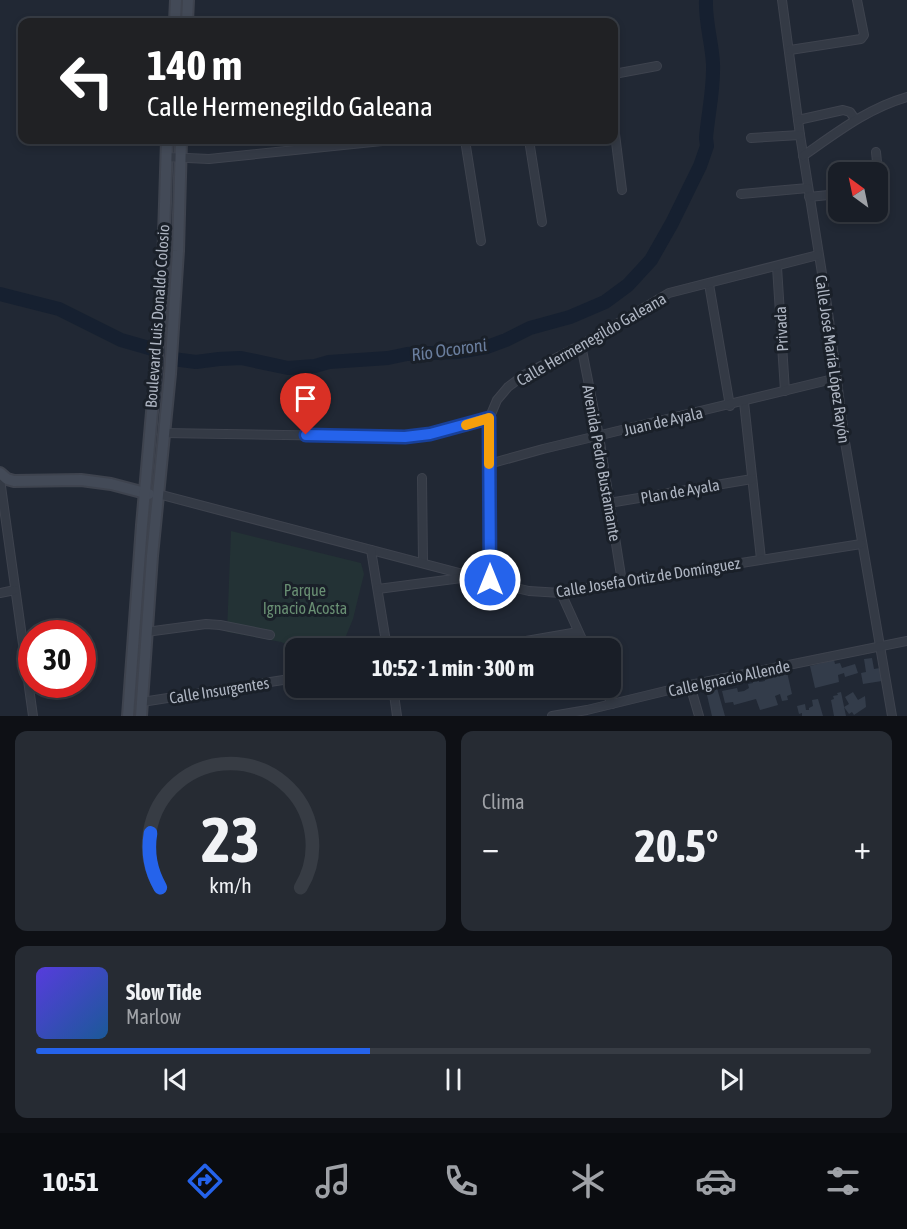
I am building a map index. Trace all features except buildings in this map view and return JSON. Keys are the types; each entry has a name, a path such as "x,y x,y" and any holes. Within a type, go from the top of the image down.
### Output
{"main road":[{"path":"175,18 176,0"},
{"path":"187,18 188,0"},
{"name":"Boulevard Luis Donaldo Colosio","path":"128,716 144,493 162,299 167,144"},
{"name":"Boulevard Luis Donaldo Colosio","path":"141,716 146,632 170,374 181,144"},
{"path":"0,473 14,481 81,480 158,494"}],"street":[{"name":"Calle José María López Rayón","path":"783,0 803,156 861,544 892,716"},
{"path":"790,50 861,39 864,35 857,0"},
{"path":"618,73 657,66"},
{"path":"803,156 855,119 881,105 907,97"},
{"path":"798,120 843,110 850,112 855,119"},
{"path":"751,138 800,135"},
{"path":"166,157 209,159 357,144"},
{"path":"466,144 481,242"},
{"path":"530,144 542,222"},
{"path":"616,144 622,190"},
{"path":"876,152 877,162"},
{"path":"741,194 808,188"},
{"path":"809,197 828,195"},
{"name":"Calle Hermenegildo Galeana","path":"489,418 497,400 508,387 669,293 818,255"},
{"name":"Privada","path":"777,267 785,391"},
{"path":"709,284 730,406"},
{"name":"Avenida Pedro Bustamante","path":"581,345 599,436 622,582"},
{"name":"Juan de Ayala","path":"489,465 837,378"},
{"path":"744,402 761,559"},
{"path":"164,433 405,437 430,434 489,418 490,580"},
{"path":"422,478 423,562"},
{"path":"0,479 33,716"},
{"name":"Plan de Ayala","path":"609,503 752,479"},
{"name":"Calle Josefa Ortiz de Domínguez","path":"158,494 529,591 561,593 861,544"},
{"path":"371,549 385,638"},
{"path":"378,589 475,576"},
{"path":"0,592 15,590"},
{"path":"561,593 581,638"},
{"path":"146,632 207,624 270,635"},
{"path":"543,638 578,632"},
{"name":"Calle Ignacio Allende","path":"552,716 588,713 612,704 690,685 907,641"},
{"name":"Calle Insurgentes","path":"142,702 285,680"},
{"path":"690,685 699,716"},
{"path":"395,698 397,716"},
{"path":"609,698 612,704"}],"green space":[{"name":"Parque Ignacio Acosta","path":"231,531 361,563 364,574 353,619 345,638 285,638 285,644 227,632"}],"waterway":[{"name":"Río Ocoroni","path":"0,294 59,309 121,340 156,350 173,359 196,362 241,358 288,368 407,354 457,352 487,347 530,328 570,317 605,302 628,285 651,260 700,166 707,146 713,73 706,0"}],"slow traffic":[{"path":"466,425 489,418 489,464"}],"route":[{"path":"306,435 405,437 430,434 489,418 490,580"}]}
